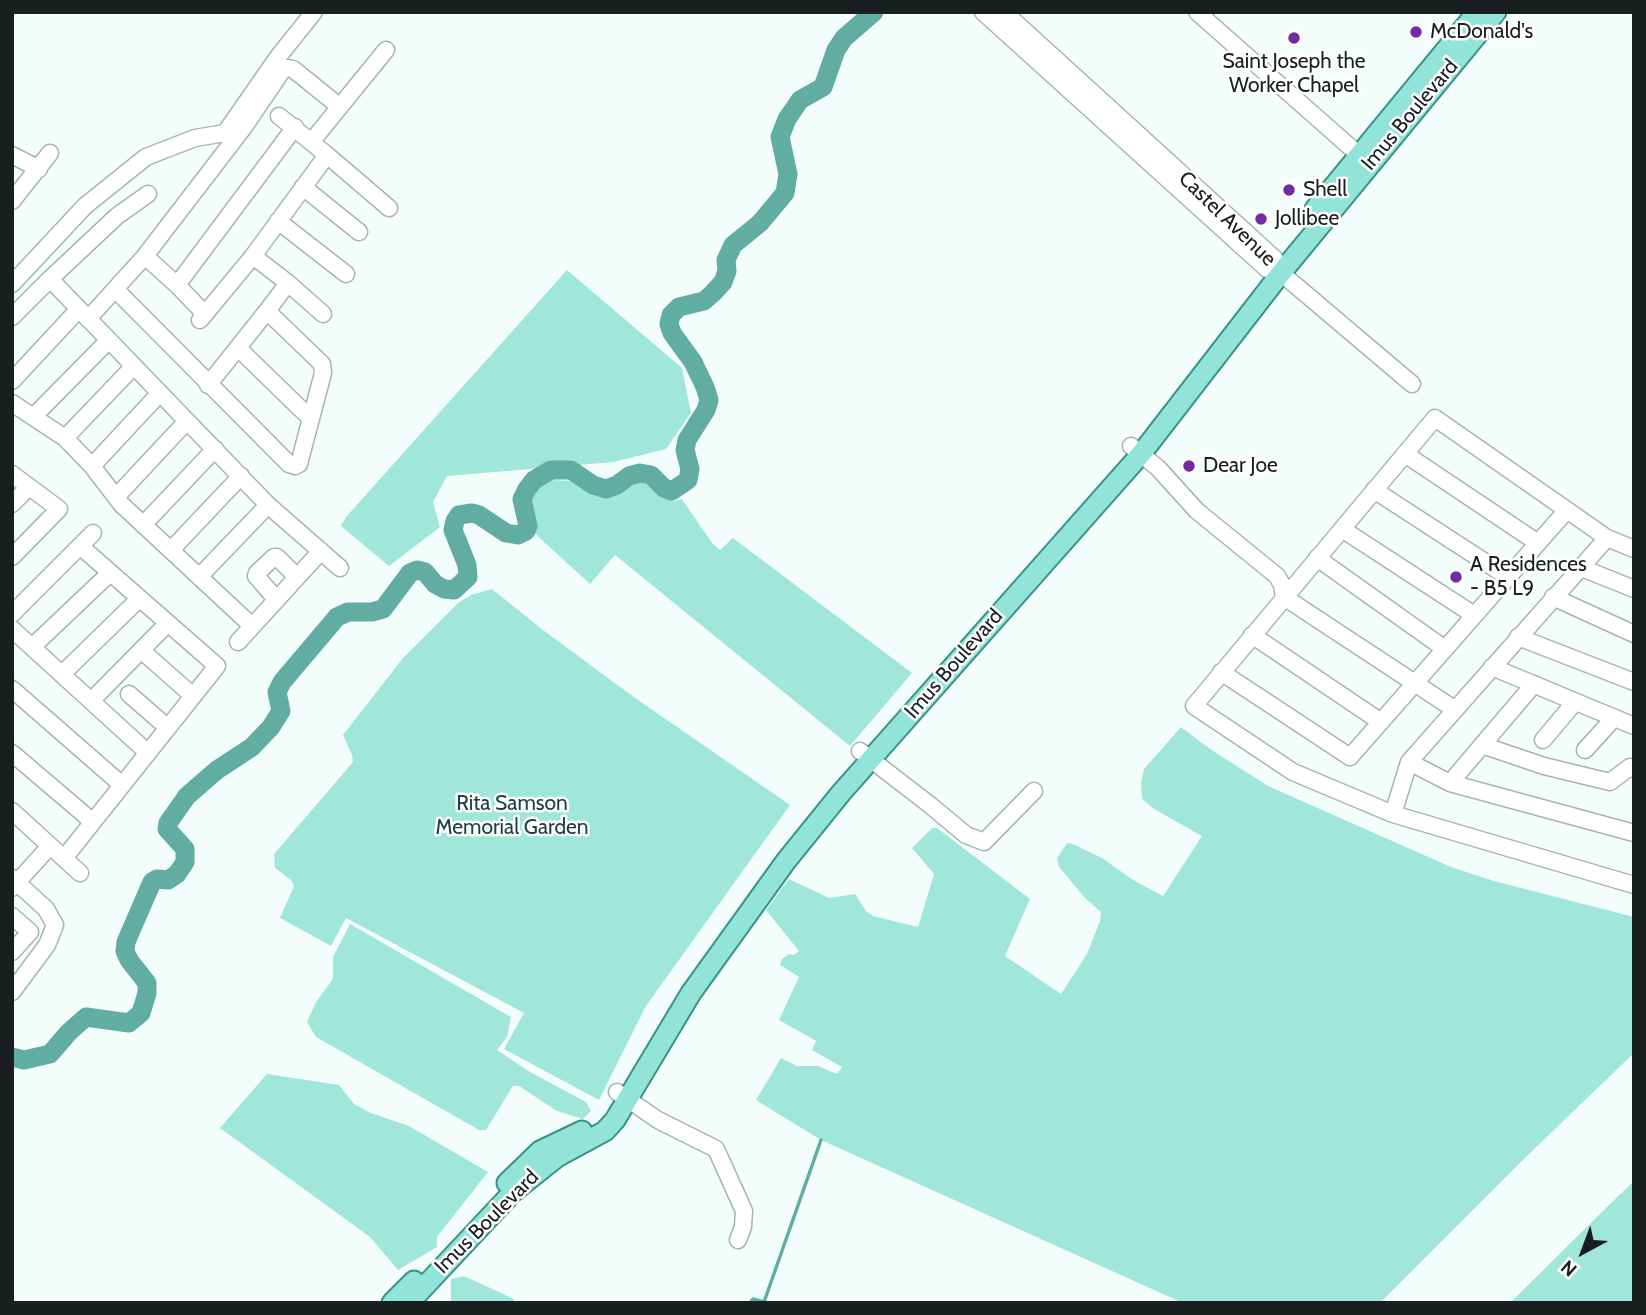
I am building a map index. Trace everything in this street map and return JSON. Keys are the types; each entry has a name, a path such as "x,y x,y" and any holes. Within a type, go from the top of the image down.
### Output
{"main road":[{"name":"Imus Boulevard","path":"1364,160 1477,12"},
{"name":"Imus Boulevard","path":"393,1303 525,1163 555,1143 595,1123 622,1095 685,989 865,756 1136,450 1274,267 1364,160 1496,12"},
{"name":"Imus Boulevard","path":"409,1303 513,1192 557,1157 605,1130 615,1120 622,1095"}],"street":[{"path":"12,284 85,206 146,157 195,138 225,133 278,57 314,12"},
{"name":"Castel Avenue","path":"983,12 1274,267"},
{"name":"Castel Avenue","path":"1004,12 1274,267"},
{"path":"1197,12 1364,160"},
{"path":"312,141 386,50"},
{"path":"12,381 83,314 116,290 244,127 282,71 292,69 340,107"},
{"path":"279,116 389,208"},
{"path":"177,285 295,127"},
{"path":"12,201 50,153"},
{"path":"12,155 38,169"},
{"path":"145,256 177,285 202,317 253,256 327,155"},
{"path":"303,187 359,232"},
{"path":"12,317 125,209 148,194"},
{"path":"278,221 346,274"},
{"path":"253,256 323,314"},
{"path":"1274,267 1412,384"},
{"path":"50,279 268,505 340,568"},
{"path":"208,384 288,283"},
{"path":"116,290 289,464 295,466 299,464 323,373 322,364 267,311"},
{"path":"33,417 109,340"},
{"path":"238,348 310,418"},
{"path":"65,438 134,366"},
{"path":"92,466 160,393"},
{"path":"12,403 65,438 143,525 251,625"},
{"path":"1634,549 1607,538 1435,418 1194,706 1293,772 1393,814 1634,885"},
{"path":"116,497 187,421"},
{"path":"143,525 215,449"},
{"path":"1136,450 1158,468 1198,511 1277,576 1284,597 1454,709"},
{"path":"1405,454 1538,543"},
{"path":"12,474 59,509 12,557"},
{"path":"171,550 241,476"},
{"path":"12,504 29,488"},
{"path":"1374,490 1507,578"},
{"path":"199,577 268,505"},
{"path":"1221,672 1350,757 1567,510"},
{"path":"1342,529 1474,615"},
{"path":"12,614 93,533"},
{"path":"1393,814 1409,762 1607,538"},
{"path":"65,857 216,668 216,663 167,624 80,547"},
{"path":"238,642 321,551"},
{"path":"276,599 256,576 257,573 277,557 298,577"},
{"path":"1317,558 1445,649"},
{"path":"1582,568 1634,589"},
{"path":"32,647 110,573"},
{"path":"1553,597 1634,634"},
{"path":"62,674 139,599"},
{"path":"91,701 167,624"},
{"path":"12,629 148,752"},
{"path":"1252,635 1381,722"},
{"path":"1518,637 1634,682"},
{"path":"141,650 194,696"},
{"path":"1492,667 1634,726"},
{"path":"1450,783 1534,684"},
{"path":"12,689 122,785"},
{"path":"119,726 134,699 168,728"},
{"path":"1542,740 1575,702"},
{"path":"1585,750 1614,718"},
{"path":"1482,745 1544,766 1610,782 1630,767 1634,769"},
{"path":"12,753 93,822"},
{"path":"865,756 965,835 984,842 1034,791"},
{"path":"1409,762 1450,783 1634,833"},
{"path":"12,811 80,873"},
{"path":"12,992 47,946 55,925 46,909 14,883 50,846"},
{"path":"12,916 30,932 12,952"},
{"path":"622,1095 658,1121 716,1149 744,1211 743,1227 738,1240"}],"green space":[{"path":"567,270 682,368 691,413 666,449 614,462 447,476 433,502 440,527 389,566 341,526 346,517"},
{"path":"634,476 668,499 682,499 712,543 720,550 733,538 912,673 850,746 615,555 590,584 532,531 526,503 537,483 547,480 578,481 601,495 620,490 630,477"},
{"name":"Rita Samson Memorial Garden","path":"492,589 631,695 790,805 646,1006 599,1100 504,1049 524,1013 346,918 331,946 280,918 294,886 291,880 275,868 274,854 353,762 343,735 403,658 458,603 471,595"},
{"path":"1181,727 1268,786 1451,867 1494,881 1634,917 1634,1053 1380,1303 1183,1303 821,1140 756,1100 781,1058 797,1066 818,1066 837,1074 842,1067 812,1050 816,1041 779,1020 799,977 780,965 782,959 799,951 766,910 789,879 829,898 855,894 866,911 873,916 918,927 934,874 912,848 932,828 937,828 1030,899 1005,956 1061,994 1087,954 1101,912 1085,898 1059,867 1057,858 1067,843 1102,858 1133,880 1163,896 1202,836 1154,809 1142,799 1144,769"},
{"path":"350,924 511,1017 507,1037 497,1050 530,1072 586,1102 591,1111 583,1119 557,1111 519,1086 513,1086 486,1130 479,1130 316,1037 307,1022 316,1002 333,979 333,957"},
{"path":"267,1074 339,1085 354,1104 409,1126 488,1172 437,1237 437,1247 398,1270 370,1237 220,1128"},
{"path":"1634,1181 1634,1303 1510,1303 1611,1203"},
{"path":"464,1276 512,1298 516,1303 451,1303 451,1279"}],"waterway":[{"path":"12,1057 24,1060 50,1054 86,1017 129,1023 141,1013 147,983 129,960 125,951 126,942 152,882 157,879 168,880 177,874 185,862 185,849 167,829 168,823 187,796 217,770 252,747 271,727 281,711 277,692 282,682 337,617 348,612 383,609 410,573 417,570 425,572 435,584 444,589 454,590 468,577 467,565 453,530 459,515 479,515 506,533 518,535 526,531 528,526 522,499 527,489 534,480 551,470 571,470 593,485 606,489 640,473 651,475 664,488 672,491 688,480 690,469 685,450 687,440 706,410 709,400 693,362 672,333 669,324 671,315 679,307 704,301 713,293 723,282 727,271 726,260 733,245 760,223 785,193 788,174 780,137 787,119 800,100 823,87 836,50 844,38 874,12"},
{"path":"764,1302 821,1140"},
{"path":"750,1303 753,1299 764,1302"}],"place":[{"name":"McDonald's","path":"1416,32"},
{"name":"Saint Joseph the Worker Chapel","path":"1294,38"},
{"name":"Shell","path":"1289,190"},
{"name":"Jollibee","path":"1261,219"},
{"name":"Dear Joe","path":"1189,466"},
{"name":"A Residences - B5 L9","path":"1456,577"}]}
